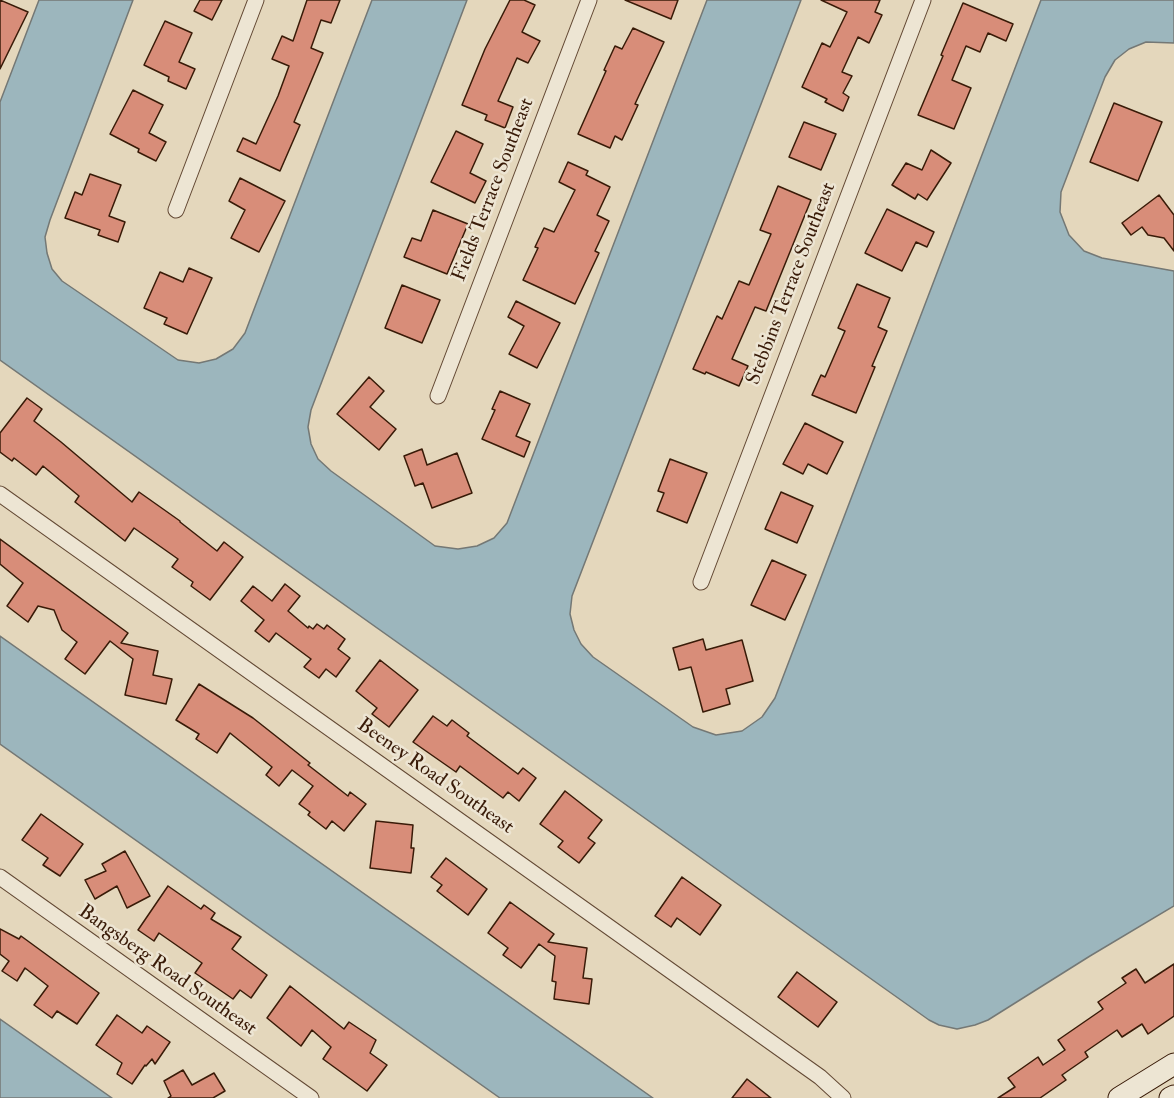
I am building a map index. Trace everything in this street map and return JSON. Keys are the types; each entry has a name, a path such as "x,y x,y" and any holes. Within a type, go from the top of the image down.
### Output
{"street":[{"path":"176,210 256,0"},
{"name":"Fields Terrace Southeast","path":"438,396 589,0"},
{"name":"Stebbins Terrace Southeast","path":"701,582 923,0"},
{"name":"Beeney Road Southeast","path":"0,495 811,1070 843,1098"},
{"name":"Bangsberg Road Southeast","path":"0,878 310,1098"},
{"path":"1119,1098 1174,1064"},
{"path":"1170,1098 1174,1095"}],"water":[{"path":"39,0 133,0 50,220 45,237 52,269 62,281 178,360 199,363 216,359 233,349 245,333 372,0 467,0 311,410 308,427 311,444 318,459 331,471 435,546 458,549 477,546 494,538 507,523 707,0 801,0 572,596 570,614 574,630 581,644 593,657 693,727 716,735 742,731 762,717 775,698 1041,0 1174,0 1174,43 1146,42 1129,49 1115,60 1105,77 1061,192 1060,212 1069,235 1084,251 1102,258 1174,271 1174,906 988,1020 957,1029 939,1025 0,360 0,102"},
{"path":"0,636 653,1098 500,1098 0,744"},
{"path":"0,1019 112,1098 0,1098"}],"building":[{"path":"0,0 28,12 0,69"},
{"path":"200,0 222,0 212,20 194,11"},
{"path":"307,0 340,0 331,23 321,20 311,48 323,53 294,122 300,125 280,171 237,151 243,138 256,144 289,66 272,59 282,36 293,41"},
{"path":"510,0 524,0 535,5 522,32 540,41 528,63 517,58 498,101 513,107 505,128 485,120 487,115 462,105 485,49"},
{"path":"625,0 678,0 671,19"},
{"path":"821,0 880,0 875,12 882,15 869,43 858,37 842,72 852,76 843,93 849,97 843,111 825,102 827,99 802,87 822,43 830,47 847,12"},
{"path":"963,3 1013,24 1006,41 988,33 980,52 966,46 952,80 971,88 954,129 918,115"},
{"path":"165,21 192,33 179,62 195,69 186,89 168,81 169,77 144,65"},
{"path":"633,28 664,42 635,104 638,105 622,140 615,136 610,148 578,134 615,46 622,49"},
{"path":"133,90 163,105 149,133 166,142 156,161 110,134"},
{"path":"1114,103 1162,122 1138,181 1090,162"},
{"path":"804,122 836,134 821,170 789,157"},
{"path":"456,131 483,144 470,173 486,181 475,203 431,182"},
{"path":"931,150 951,163 927,200 918,194 915,199 892,185 906,163 922,170"},
{"path":"568,162 588,171 586,175 610,187 597,215 609,221 595,251 599,253 575,304 523,280 538,248 535,247 544,228 554,232 575,190 559,182"},
{"path":"90,174 121,185 109,216 125,222 118,242 98,235 100,230 65,218 75,192 82,195"},
{"path":"240,178 285,201 259,252 231,238 245,210 229,201"},
{"path":"778,186 811,200 766,311 755,307 732,359 748,366 739,386 693,369 717,316 722,319 739,281 749,285 771,234 760,230"},
{"path":"1159,195 1174,215 1174,251 1164,238 1148,235 1142,227 1131,235 1122,223"},
{"path":"887,209 934,232 927,247 916,242 902,271 865,253"},
{"path":"433,210 468,224 447,274 404,257 412,238 421,241"},
{"path":"189,268 212,278 187,334 164,324 167,318 144,308 160,272 183,282"},
{"path":"857,284 890,298 878,327 887,331 856,413 812,395 821,375 825,377 845,331 838,328"},
{"path":"402,285 440,300 422,343 385,328"},
{"path":"516,301 560,323 537,368 509,354 524,326 508,317"},
{"path":"369,377 384,391 370,407 396,429 379,450 337,414"},
{"path":"500,391 530,404 516,436 530,442 524,457 482,439 495,410 492,409"},
{"path":"27,398 42,409 34,421 132,502 139,492 217,551 224,542 243,557 210,600 191,586 193,582 172,567 178,559 134,528 125,541 75,502 79,496 43,466 36,475 14,458 12,461 0,452 0,433"},
{"path":"805,423 843,442 827,474 808,464 803,474 783,464"},
{"path":"422,449 427,465 457,453 472,493 432,508 423,483 415,486 404,456"},
{"path":"670,459 707,473 687,523 657,511 664,493 658,491"},
{"path":"781,492 813,506 797,543 765,529"},
{"path":"0,539 128,633 121,643 158,651 153,675 172,679 166,704 125,695 133,659 110,641 85,674 65,659 77,642 62,630 54,610 38,606 28,622 7,606 23,583 0,564"},
{"path":"772,560 806,575 785,620 751,605"},
{"path":"285,584 300,596 288,611 308,628 309,626 313,629 317,624 324,629 327,625 345,639 338,649 350,658 336,677 326,669 319,678 304,667 311,659 276,633 269,642 255,631 264,620 241,601 253,586 272,601"},
{"path":"703,639 706,650 742,640 753,681 726,689 730,704 703,712 691,667 679,670 673,648"},
{"path":"380,660 418,690 389,727 372,714 377,708 356,691"},
{"path":"199,684 253,718 348,796 350,792 366,804 344,831 332,821 326,829 308,815 310,812 299,804 313,786 292,770 279,786 266,775 272,767 230,733 217,753 196,739 199,734 176,720"},
{"path":"433,716 447,726 452,720 469,733 467,736 518,774 523,768 536,778 519,801 508,792 503,798 460,766 456,772 413,742"},
{"path":"565,791 602,820 588,838 595,843 579,863 558,847 563,841 540,824"},
{"path":"41,814 83,844 60,876 43,865 48,858 22,840"},
{"path":"376,821 413,825 411,848 414,848 411,873 370,868"},
{"path":"125,851 150,896 127,908 117,886 95,899 85,880 106,871 102,864"},
{"path":"446,858 487,889 468,915 437,891 442,885 431,877"},
{"path":"682,877 721,905 700,935 677,918 671,927 655,916"},
{"path":"168,886 201,909 204,905 215,913 211,919 241,937 232,949 267,975 251,998 240,990 233,999 195,973 202,963 159,933 154,941 138,930"},
{"path":"510,902 554,934 548,942 587,948 583,978 592,979 589,1004 554,999 556,982 552,981 555,956 539,944 521,968 503,955 508,948 488,933"},
{"path":"0,929 19,939 21,936 99,993 77,1024 57,1011 52,1018 34,1005 48,986 25,968 17,981 2,971 9,961 0,954"},
{"path":"1174,964 1174,1016 1148,1034 1142,1024 1122,1037 1117,1030 1085,1052 1088,1057 1062,1075 1066,1080 1040,1098 998,1098 1015,1087 1008,1078 1038,1057 1043,1065 1065,1050 1058,1040 1103,1009 1098,1002 1126,983 1122,978 1136,969 1145,983"},
{"path":"797,972 837,1002 818,1027 778,997"},
{"path":"290,986 344,1029 349,1022 376,1040 370,1053 387,1065 367,1091 323,1059 331,1047 312,1030 301,1046 267,1018"},
{"path":"117,1015 142,1033 147,1026 170,1042 155,1064 152,1059 132,1084 117,1074 122,1063 96,1045"},
{"path":"183,1070 192,1085 214,1073 225,1091 213,1098 168,1098 171,1096 164,1081"},
{"path":"747,1079 771,1098 732,1098"}]}
